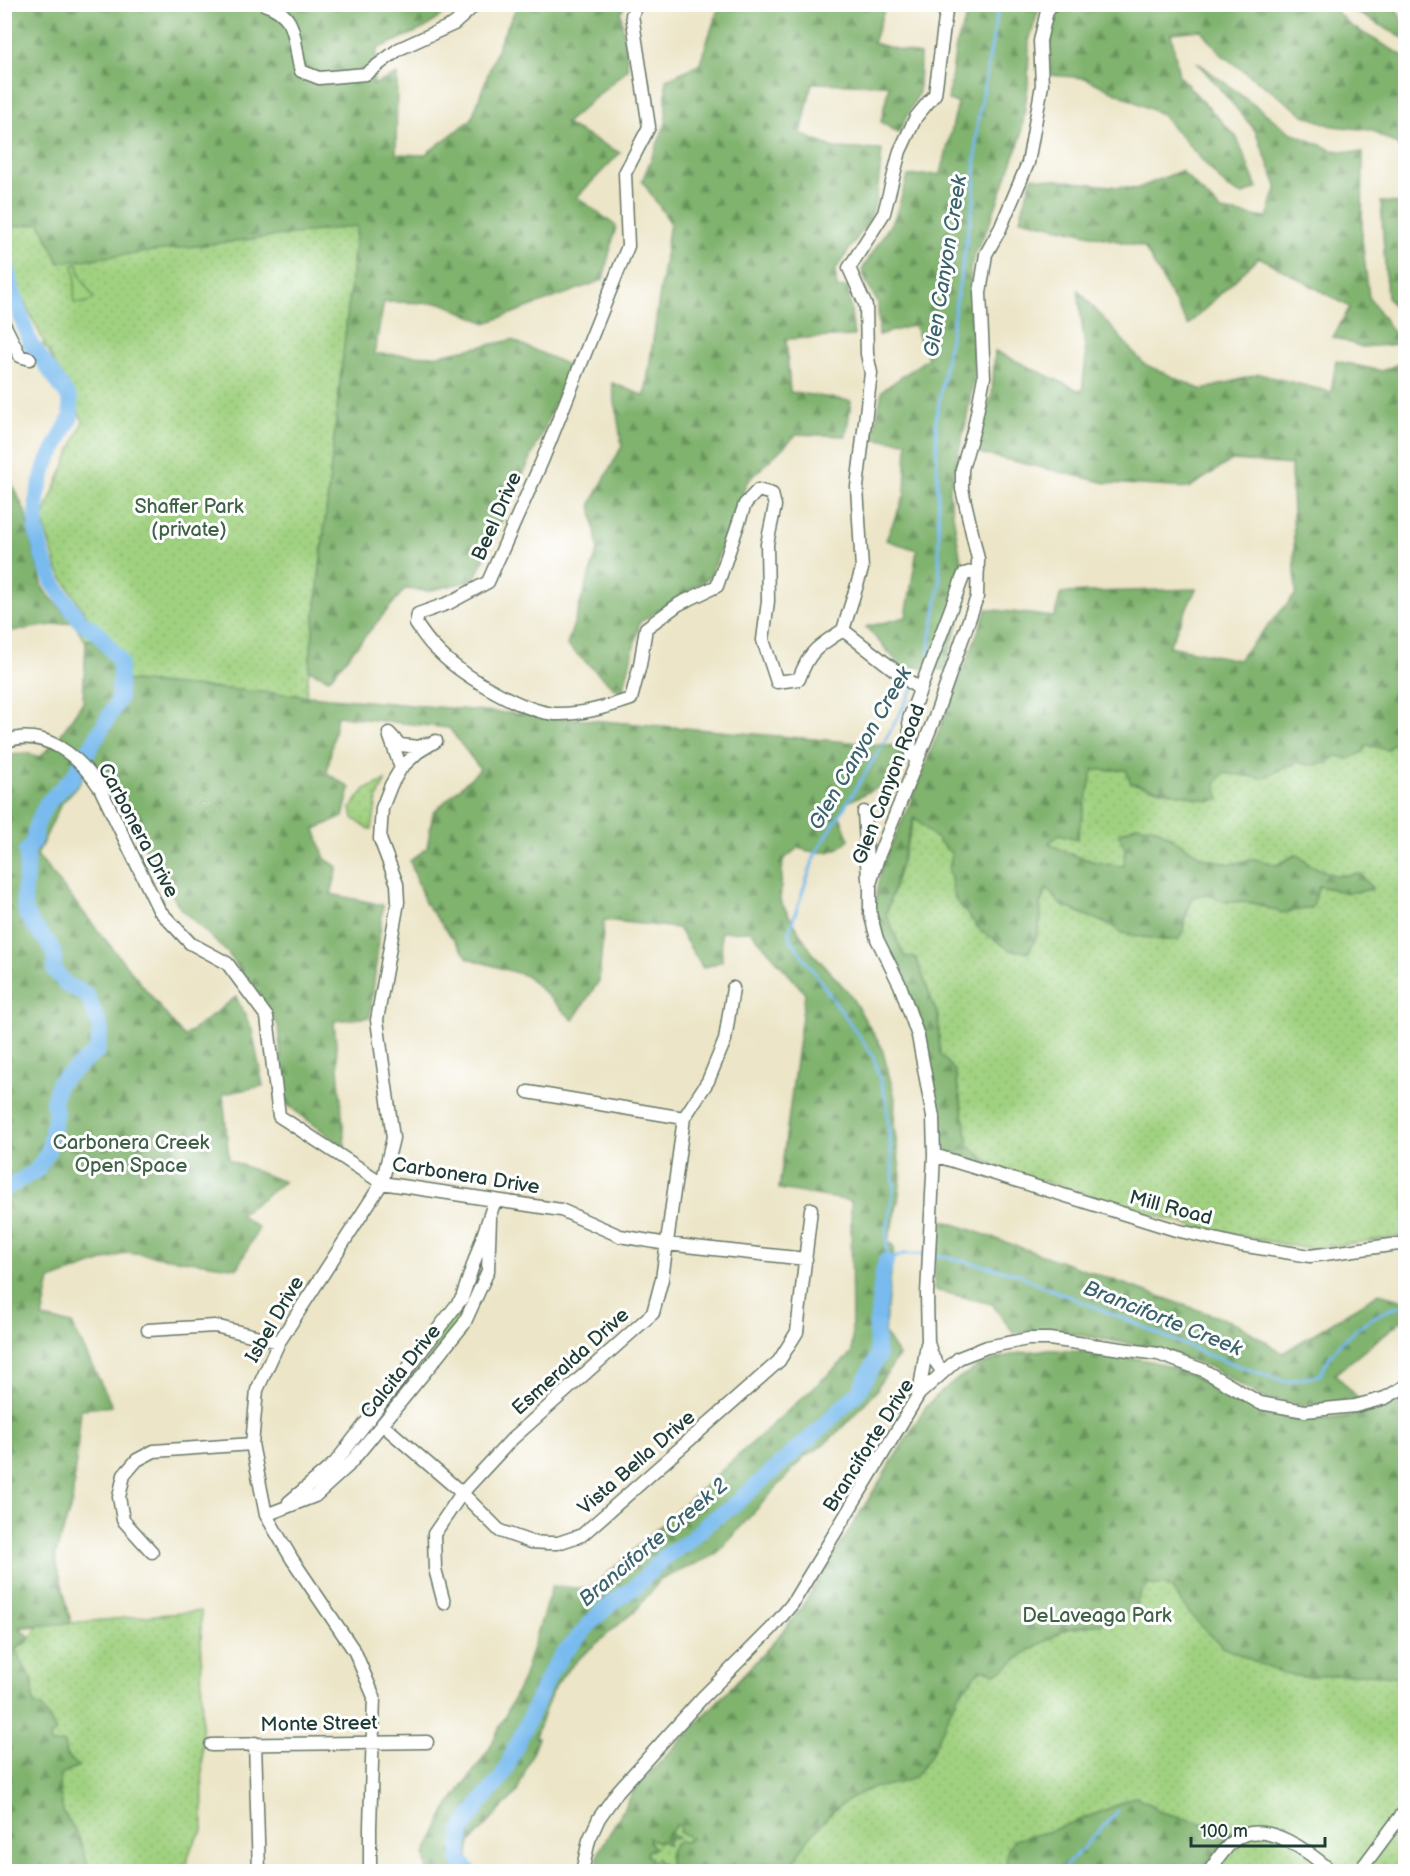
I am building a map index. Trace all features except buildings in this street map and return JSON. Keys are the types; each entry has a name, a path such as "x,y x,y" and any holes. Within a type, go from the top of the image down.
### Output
{"street":[{"path":"264,4 273,7 287,18 295,32 296,55 302,71 319,78 366,74 399,49 454,24 476,4"},
{"name":"Beel Drive","path":"637,4 632,15 649,127 625,173 628,246 542,461 488,582 449,603 418,614 416,624 436,650 477,682 512,702 554,714 593,711 631,699 646,628 679,604 717,586 745,504 758,490 772,494 775,506 767,544 768,601 763,640 777,682 799,679 815,649 843,630"},
{"path":"918,684 843,630 862,569 857,487 871,373 867,354 866,306 849,268 884,213 900,151 916,117 934,94 947,4"},
{"name":"Glen Canyon Road","path":"942,1371 933,1358 928,1343 927,1294 934,1155 933,1117 918,1036 900,985 877,939 870,913 870,884 878,857 935,717 977,597 978,559 962,489 962,469 975,428 984,378 980,293 986,254 1000,229 1028,163 1042,85 1040,41 1047,11 1052,4"},
{"path":"4,324 20,356 30,359"},
{"path":"918,760 911,755 909,719 918,684 936,652 958,585 964,574 978,570"},
{"name":"Carbonera Drive","path":"4,742 14,738 40,739 63,748 89,772 100,788 159,910 190,943 227,963 267,1017 279,1116 382,1183 561,1210 620,1236 667,1244 806,1259"},
{"name":"Isbel Drive","path":"370,1872 374,1697 355,1652 292,1559 266,1515 252,1444 257,1390 279,1342 382,1183 393,1138 378,1020 398,902 397,884 380,839 382,808 401,768"},
{"path":"864,812 870,913"},
{"name":"Esmeralda Drive","path":"444,1603 435,1569 434,1534 462,1493 512,1439 652,1313 663,1279 684,1118 708,1081 726,1040 734,987"},
{"path":"528,1092 684,1118"},
{"name":"Mill Road","path":"934,1155 1176,1230 1240,1245 1310,1256 1406,1243"},
{"name":"Calcita Drive","path":"281,1508 335,1463 462,1298 495,1200"},
{"name":"Vista Bella Drive","path":"383,1425 462,1493 500,1531 531,1542 558,1543 582,1535 779,1361 797,1332 811,1209"},
{"name":"Calcita Drive","path":"266,1515 315,1496 348,1466 464,1324 488,1271 490,1219"},
{"path":"148,1330 216,1326 279,1342"},
{"name":"Branciforte Drive","path":"582,1872 589,1840 598,1818 618,1791 703,1697 771,1629 792,1604 919,1394 958,1358 987,1347 1028,1339 1070,1340 1158,1353 1203,1370 1260,1402 1305,1411 1355,1406 1384,1398 1406,1386"},
{"path":"928,1343 936,1353 946,1358 958,1358"},
{"path":"919,1394 928,1343"},
{"path":"152,1552 123,1520 118,1497 124,1475 137,1460 154,1451 252,1444"},
{"name":"Monte Street","path":"211,1745 428,1742"},
{"path":"255,1743 259,1872"},
{"path":"1357,1872 1406,1809"},
{"path":"1209,1872 1230,1844 1238,1837 1250,1833 1278,1836 1293,1843 1332,1872"}],"green space":[{"path":"720,4 886,5 873,43 920,55 919,92 898,133 881,122 889,85 812,83 801,134 834,148 882,150 877,197 870,219 835,270 837,288 848,287 854,336 786,339 790,392 851,401 846,436 797,434 747,482 710,577 640,622 622,695 567,645 598,549 591,504 622,446 612,383 645,396 670,222 642,181 666,123 666,79 699,65"},
{"path":"1103,4 1330,5 1351,26 1405,57 1405,147 1402,148 1371,130 1332,126 1304,115 1222,55 1201,30 1171,33 1179,76 1237,138 1257,188 1243,195 1227,188 1161,114 1085,78 1051,75 1052,30 1063,5 1077,5 1087,14"},
{"path":"4,5 455,5 425,28 377,49 373,85 397,74 396,154 424,155 471,120 501,39 518,5 625,5 621,13 628,69 565,124 620,153 577,197 616,226 603,280 486,323 442,303 384,302 374,354 434,356 512,340 570,366 542,434 474,580 428,591 405,589 329,679 309,670 357,226 59,263 40,223 5,228"},
{"path":"971,5 1040,5 1029,41 1028,85 1021,137 989,225 970,268 974,377 949,492 967,595 944,670 901,666 866,627 906,617 917,550 886,540 905,494 907,442 873,439 882,391 928,358 914,325 879,335 878,303 862,270 895,217 908,176 941,174 958,103 948,100 956,46"},
{"path":"1350,5 1395,5 1405,24 1405,39 1356,12"},
{"path":"1197,62 1290,132 1332,150 1363,153 1362,239 1369,297 1401,344 1362,347 1333,337 1350,307 1259,257 1188,325 1144,247 1020,219 1032,177 1136,189 1181,171 1221,211 1267,218 1277,186 1255,130"},
{"path":"1381,202 1399,203 1405,207 1405,322 1387,297"},
{"name":"Shaffer Park (private)","path":"40,223 44,232 51,233 357,226 306,696 120,680 96,695 99,662 73,622 89,620 57,569 42,519 83,421 47,348 41,349 38,345 45,344 5,263 5,228"},
{"path":"78,264 80,275 94,299 84,303 74,303 73,265"},
{"path":"1078,290 1144,364 1202,390 1259,374 1331,392 1336,361 1382,371 1405,361 1406,695 1400,697 1401,704 1405,706 1406,727 1399,732 1397,740 1387,750 1367,745 1362,753 1348,759 1335,755 1328,763 1309,765 1298,762 1262,778 1224,773 1216,785 1220,799 1210,801 1131,783 1126,770 1093,770 1077,839 1060,834 1049,843 1075,856 1095,862 1124,866 1125,848 1118,834 1137,825 1156,828 1203,858 1232,864 1254,859 1277,865 1297,854 1308,864 1336,876 1361,874 1372,889 1348,893 1319,886 1312,908 1282,913 1254,903 1222,901 1206,894 1192,897 1185,916 1183,931 1178,940 1162,940 1122,933 1110,925 1061,905 1047,888 1040,904 1041,918 1037,936 1028,952 1010,950 979,929 955,899 949,869 952,854 914,817 886,914 904,956 916,958 938,1017 940,1054 955,1071 969,1146 996,1167 943,1149 921,1030 886,945 876,911 876,894 881,868 910,803 987,609 1054,617 1061,593 1196,589 1169,646 1238,660 1296,594 1291,465 1232,460 1189,488 1107,483 974,452 992,395 995,351 1082,392 1086,357"},
{"path":"4,468 25,511 44,590 73,622 5,632"},
{"name":"Carbonera Creek Open Space","path":"99,637 120,672 120,680 906,747 895,773 876,788 848,802 839,814 849,839 844,845 825,852 812,852 798,848 783,860 780,901 811,951 849,993 882,1048 895,1098 894,1126 901,1176 898,1201 888,1241 894,1247 884,1333 899,1356 877,1390 834,1435 805,1456 715,1555 660,1580 637,1609 564,1674 552,1691 535,1737 538,1738 517,1792 470,1843 466,1872 428,1871 425,1854 448,1807 488,1751 523,1679 552,1586 590,1589 852,1353 851,1201 779,1189 805,993 751,931 721,932 722,961 703,968 678,928 604,920 599,981 573,1020 527,976 468,958 425,903 410,861 427,848 433,813 480,769 449,728 337,716 327,773 350,788 343,817 315,829 325,859 338,867 331,894 383,905 370,1017 334,1021 345,1148 285,1103 278,1025 228,953 180,908 103,771 89,764 79,784 61,804 37,855 184,1037 236,997 252,1030 263,1086 223,1094 229,1160 284,1182 240,1215 259,1228 237,1268 128,1252 50,1280 42,1318 72,1324 112,1406 81,1409 72,1503 55,1556 71,1623 19,1627 29,1636 27,1643 17,1646 16,1652 33,1682 33,1703 42,1707 56,1731 50,1738 51,1744 64,1743 66,1755 79,1766 61,1774 59,1786 63,1812 78,1835 90,1871 5,1871 5,756 26,753 40,757 58,739 83,702 86,641"},
{"path":"1405,727 1405,1236 1303,1248 1195,1227 996,1167 969,1147 955,1071 940,1054 938,1017 916,958 904,957 886,914 915,817 952,854 949,870 1010,950 1029,952 1037,936 1041,918 1040,904 1047,888 1061,905 1110,925 1122,933 1162,940 1178,939 1185,924 1192,897 1206,894 1222,901 1254,903 1282,913 1319,886 1352,892 1372,888 1361,874 1336,876 1308,864 1297,854 1277,865 1254,859 1232,864 1203,858 1156,828 1125,848 1125,867 1095,862 1066,852 1049,843 1060,834 1077,839 1092,769 1127,770 1154,789 1210,801 1215,781 1224,773 1262,778 1298,762 1309,765 1367,745"},
{"path":"385,781 377,799 372,829 368,829 353,818 351,808 365,789"},
{"path":"937,1218 1238,1324 1283,1353 1379,1293 1405,1300 1405,1318 1335,1374 1359,1399 1303,1406 1263,1398 1210,1367 1158,1349 1074,1334 1014,1333 992,1304 934,1290"},
{"path":"482,1259 477,1284 461,1321 346,1462 311,1491 342,1459 394,1396 472,1285"},
{"name":"DeLaveaga Park","path":"1046,1350 1121,1356 1150,1361 1195,1377 1261,1411 1303,1419 1325,1419 1367,1411 1405,1394 1405,1871 596,1872 599,1852 635,1789 774,1642 800,1610 942,1391 965,1374 990,1362 1031,1351"},
{"name":"DeLaveaga Park","path":"1057,1350 1146,1360 1174,1368 1194,1377 1251,1408 1289,1418 1310,1420 1351,1416 1370,1412 1405,1395 1405,1680 1390,1675 1302,1677 1278,1672 1223,1647 1192,1617 1172,1589 1166,1585 1149,1585 1142,1591 1135,1606 1118,1619 1067,1629 1029,1650 1004,1670 995,1673 985,1669 978,1673 957,1697 930,1757 915,1776 904,1782 869,1789 849,1799 832,1812 808,1839 790,1871 652,1871 596,1871 599,1852 635,1789 774,1642 800,1610 925,1408 953,1382 968,1372 1002,1358","holes":["676,1825 680,1826 679,1832 692,1838 685,1842 680,1841 672,1848 669,1865 664,1867 657,1859 653,1861 652,1871 645,1870 651,1858 647,1856 647,1851 655,1848 650,1844 649,1838 668,1845 668,1840 678,1838 669,1834"]},
{"path":"72,1503 55,1556 71,1623 201,1611 203,1831 191,1849 187,1871 90,1871 78,1835 63,1812 59,1786 61,1774 78,1766 51,1744 33,1703 33,1682 16,1652 17,1646 27,1643 38,1626 5,1629"},
{"path":"1136,1797 1149,1803 1158,1811 1237,1833 1226,1840 1200,1871 1005,1872 1008,1849 1014,1840 1050,1831"}],"waterway":[{"name":"Glen Canyon Creek","path":"928,653 940,584 936,420 974,198 977,126 999,4"},
{"path":"4,252 10,284 30,343 70,399 71,417 45,467 37,497 36,530 43,558 53,583 79,620 99,634 120,661 119,699 73,777 47,803 37,823 33,842 26,852 24,898 26,913 52,950 54,970 67,985 87,995 101,1029 97,1051 58,1083 53,1103 56,1111 48,1152 36,1171 4,1189"},
{"name":"Glen Canyon Creek","path":"913,689 882,746 815,855 788,935 873,1056 886,1099 894,1186 887,1232 886,1261 904,1254 926,1254"},
{"name":"Branciforte Creek","path":"933,1254 1019,1274 1035,1283 1208,1355 1286,1382 1320,1375 1338,1346 1355,1330 1375,1316 1406,1306"},
{"name":"Branciforte Creek 2","path":"470,1872 459,1860 462,1831 480,1803 502,1777 550,1673 562,1655 595,1618 635,1587 666,1556 729,1509 819,1430 859,1391 878,1356 876,1331 886,1261"},
{"path":"1060,1872 1118,1811"}]}
